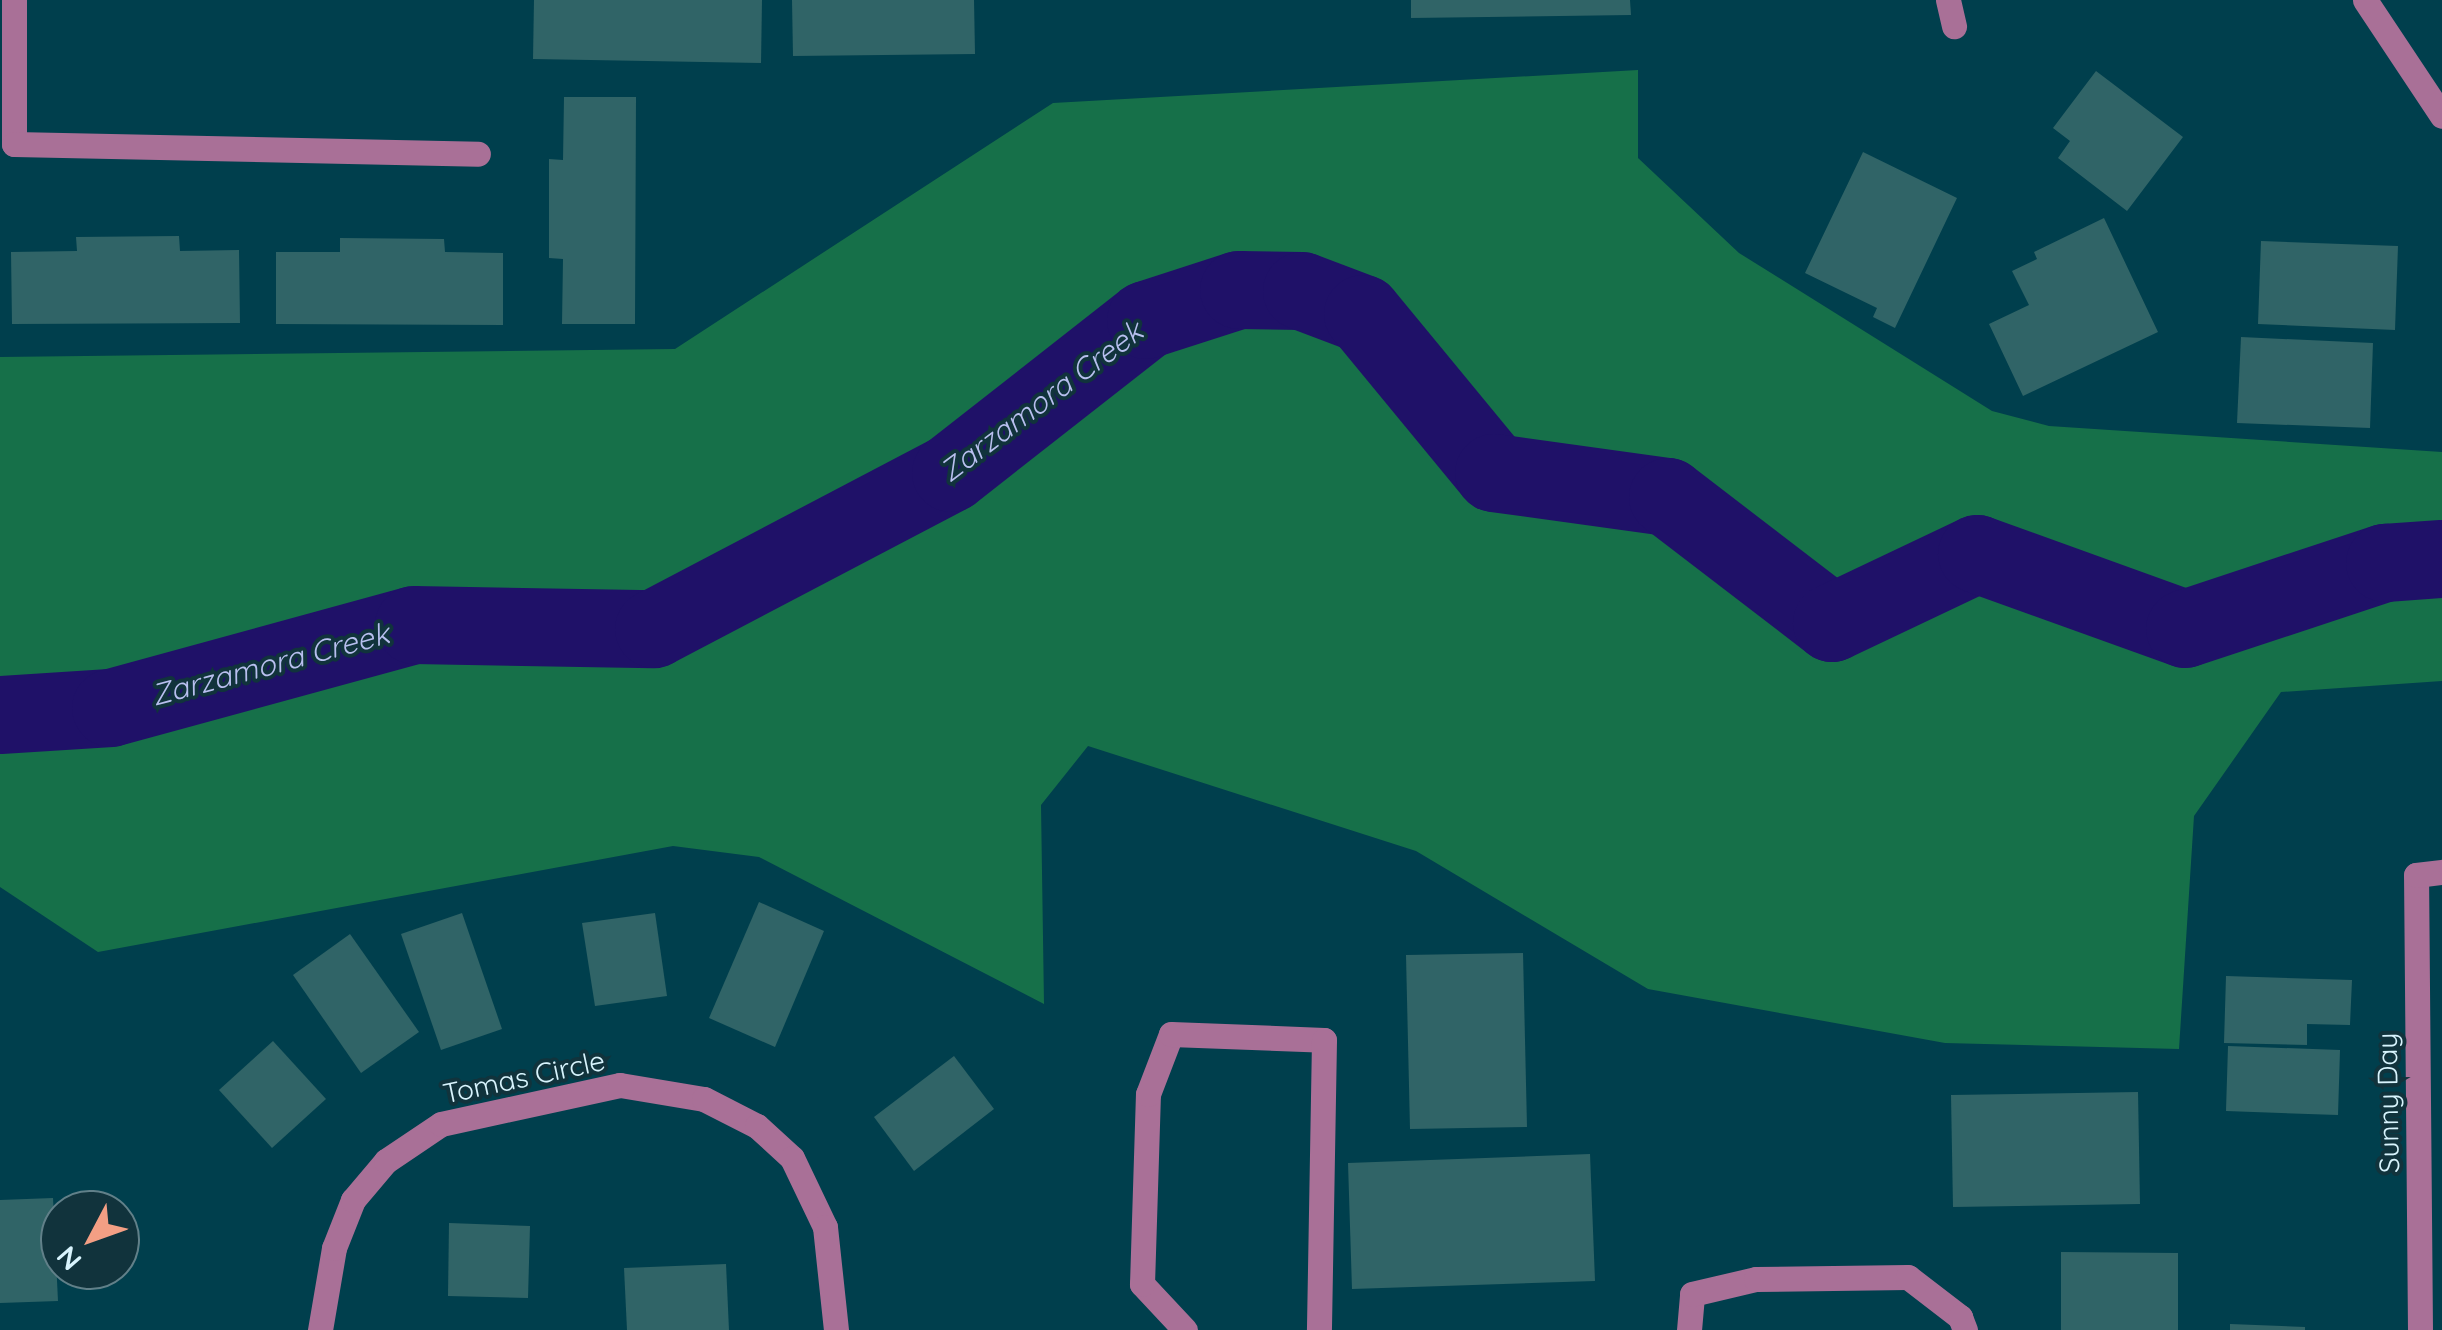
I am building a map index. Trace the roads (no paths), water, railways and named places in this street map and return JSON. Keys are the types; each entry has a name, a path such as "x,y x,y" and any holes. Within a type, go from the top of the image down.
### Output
{"street":[{"path":"14,0 14,144 478,154"},
{"path":"1948,0 1954,26"},
{"path":"2365,0 2442,116"},
{"name":"Sunny Day","path":"2420,1330 2429,873"},
{"path":"1185,1330 1142,1284 1148,1094 1171,1034 1324,1040 1319,1330"},
{"name":"Tomas Circle","path":"320,1330 340,1232 353,1200 386,1161 441,1124 620,1085 704,1099 757,1126 792,1158 826,1227 836,1330"},
{"path":"1689,1330 1692,1294 1756,1279 1908,1277 1960,1317 1965,1330"}],"waterway":[{"name":"Zarzamora Creek","path":"0,715 111,708 414,625 654,629 951,473 1146,320 1239,290 1302,291 1363,314 1494,473 1668,497 1832,623 1977,554 2185,629 2385,563 2442,559"}]}
